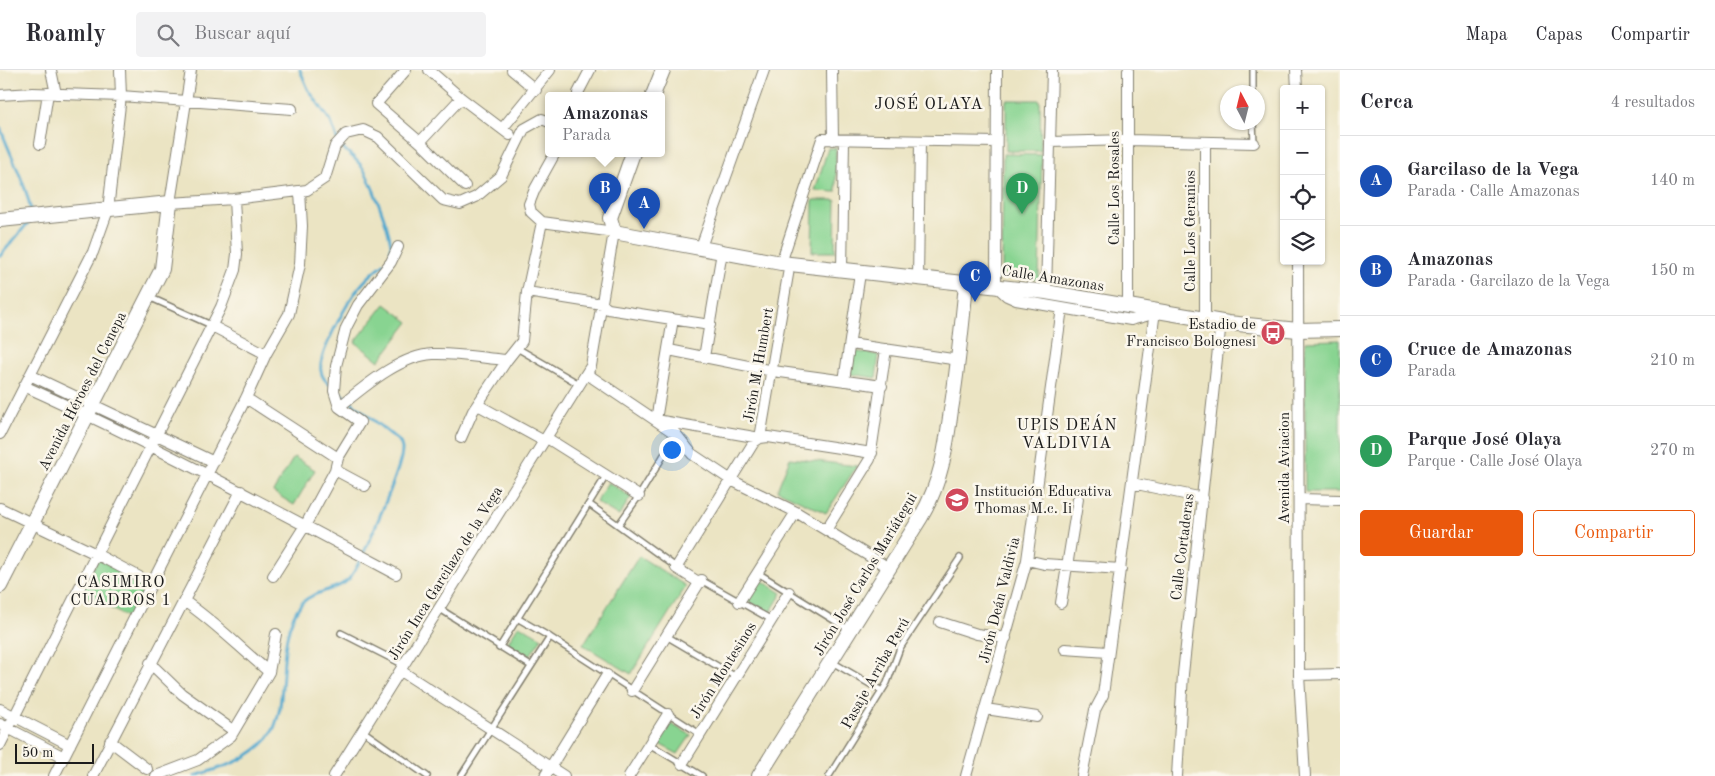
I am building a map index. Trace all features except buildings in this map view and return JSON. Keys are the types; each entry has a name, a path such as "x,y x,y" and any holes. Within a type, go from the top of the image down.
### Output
{"street":[{"path":"40,144 52,93 51,70"},
{"path":"0,434 93,252 108,210 121,96 120,70"},
{"path":"170,203 191,70"},
{"path":"406,70 376,104 420,142 465,186"},
{"path":"429,70 461,98 506,132 550,70"},
{"path":"512,70 536,90"},
{"path":"578,92 590,70"},
{"path":"654,92 663,70"},
{"path":"702,247 764,70"},
{"path":"832,70 838,140 842,271"},
{"path":"997,70 996,286 1016,300 1131,320 1142,318 1155,311"},
{"path":"1046,292 1052,70"},
{"name":"Calle Los Rosales","path":"1128,70 1128,306"},
{"path":"1296,70 1297,85"},
{"path":"0,95 52,93 121,96 292,110"},
{"path":"420,142 461,98"},
{"path":"0,220 303,191 325,178 336,146 346,134 363,130 378,137 443,200 460,204 476,197 501,176 524,129 542,119 545,120"},
{"name":"Jirón M. Humbert","path":"676,568 754,442 760,438 773,371 785,263 822,139 838,140"},
{"path":"838,140 996,142"},
{"path":"1050,142 1129,140 1254,143"},
{"path":"918,279 920,141"},
{"name":"Calle Los Geranios","path":"1205,142 1205,319"},
{"path":"553,157 529,204 531,212 540,221 614,232 610,218 632,157"},
{"path":"54,776 214,462 266,354 289,314 298,276 303,191"},
{"path":"0,745 4,726 14,716 212,326 235,270 237,254 234,199"},
{"name":"Avenida Héroes del Cenepa","path":"0,586 162,269 170,203"},
{"path":"461,438 478,404 522,341 527,292 540,221"},
{"name":"Calle Amazonas","path":"614,232 785,263 842,271 1046,292 1205,319 1298,330 1340,329"},
{"name":"Jirón Inca Garcilazo de la Vega","path":"334,776 587,374 591,366 614,232"},
{"path":"273,576 306,524 335,470 338,458 360,422 334,391 336,366 346,328 358,305 391,262 398,247"},
{"path":"704,357 722,252"},
{"name":"Avenida Aviacion","path":"1298,265 1299,675 1305,776"},
{"path":"844,381 860,273"},
{"name":"Jirón José Carlos Mariátegui","path":"759,776 924,511 938,480 943,464 959,360 966,284"},
{"path":"527,292 602,304 608,309 710,325"},
{"name":"Jirón Deán Valdivia","path":"966,776 1027,560 1062,308"},
{"path":"1082,776 1095,710 1103,695 1155,311"},
{"path":"656,420 673,318"},
{"name":"Calle Cortaderas","path":"1176,776 1184,664 1221,321"},
{"path":"212,326 266,354"},
{"path":"850,344 959,360"},
{"path":"826,530 872,453 886,349"},
{"path":"669,350 773,371 882,386"},
{"path":"343,404 366,384 411,359 432,354 507,360"},
{"path":"587,374 676,434 692,454 731,480 796,512 889,568"},
{"path":"30,375 91,409 151,446 306,524 351,551 392,572"},
{"path":"24,386 156,434 214,462"},
{"path":"246,398 338,458"},
{"path":"478,404 546,439 639,496"},
{"path":"656,420 760,438 777,438 872,453"},
{"path":"335,470 365,486"},
{"path":"1132,483 1203,498"},
{"path":"93,776 150,663 241,492"},
{"path":"1061,603 1078,499"},
{"path":"1299,499 1340,500"},
{"path":"0,508 96,554 152,584"},
{"path":"739,602 796,512"},
{"path":"1027,560 1067,566 1120,569"},
{"path":"632,690 668,637 701,582 676,568"},
{"name":"Jirón Montesinos","path":"682,764 789,592"},
{"path":"184,601 210,618 233,643 269,672"},
{"path":"940,622 977,634 1006,638"},
{"path":"156,776 198,760 231,736 269,672 276,634"},
{"path":"1065,648 1108,652"},
{"path":"150,663 182,694 234,731"},
{"path":"403,668 491,729 548,772 564,776"},
{"path":"1299,675 1340,674"},
{"path":"548,772 607,675"},
{"path":"0,709 70,745"},
{"path":"986,709 1037,717"},
{"name":"Jirón Montesinos","path":"629,776 668,714"},
{"path":"4,726 64,757"},
{"path":"110,741 147,769"}],"lane":[{"path":"1253,70 1253,85"},
{"path":"1253,130 1254,143"},
{"path":"148,297 212,326"},
{"path":"517,348 580,384"},
{"path":"619,524 639,496 676,434"},
{"path":"499,648 606,475"},
{"path":"589,504 619,524 676,568"},
{"name":"Pasaje Arriba Perú","path":"829,776 882,691 900,648 960,558"},
{"path":"758,572 850,630"},
{"path":"701,582 772,620"},
{"path":"440,609 499,648 531,666"},
{"path":"517,618 550,637 700,734"},
{"path":"341,633 403,668"},
{"path":"461,776 550,637"},
{"path":"668,637 737,677"},
{"path":"832,661 882,691"},
{"path":"363,731 419,774 427,776"},
{"path":"649,744 702,776"}],"green space":[{"path":"1006,100 1040,100 1041,151 1006,151"},
{"path":"828,148 836,148 836,192 815,191"},
{"path":"1003,154 1042,155 1039,280 1002,273"},
{"path":"813,200 836,200 835,252 812,252"},
{"path":"385,304 409,322 379,361 355,342"},
{"path":"1340,340 1340,492 1305,492 1305,341"},
{"path":"853,351 879,355 876,378 850,374"},
{"path":"294,457 315,470 294,505 273,492"},
{"path":"790,458 857,466 826,513 777,490"},
{"path":"608,482 631,497 619,516 596,502"},
{"path":"639,556 686,586 631,674 583,645"},
{"path":"98,559 147,584 129,618 81,593"},
{"path":"759,579 782,593 770,613 746,600"},
{"path":"519,625 542,638 528,658 506,645"},
{"path":"669,723 691,735 678,754 659,744 658,740"}],"waterway":[{"path":"300,70 308,89 331,122 337,139"},
{"path":"0,127 22,181 31,213"},
{"path":"340,145 360,164 366,174 389,234 391,251"},
{"path":"0,256 28,223"},
{"path":"332,386 322,376 321,371 321,363 329,340 357,291 367,278 385,263"},
{"path":"195,776 243,758 268,738 280,708 285,653 293,618 302,603 307,599 339,586 349,579 355,570 389,494 401,459 402,449 400,442 337,390"}],"place":[{"name":"Amazonas","path":"605,214"},
{"name":"Parque José Olaya","path":"1022,214"},
{"name":"Garcilaso de la Vega","path":"644,229"},
{"name":"Cruce de Amazonas","path":"975,302"},
{"name":"Estadio de Francisco Bolognesi","path":"1273,333"},
{"name":"Institución Educativa Thomas M.c. Ii","path":"957,500"}],"district":[{"name":"JOSÉ OLAYA","path":"929,103"},
{"name":"UPIS DEÁN VALDIVIA","path":"1067,433"},
{"name":"CASIMIRO CUADROS 1","path":"121,590"}]}
